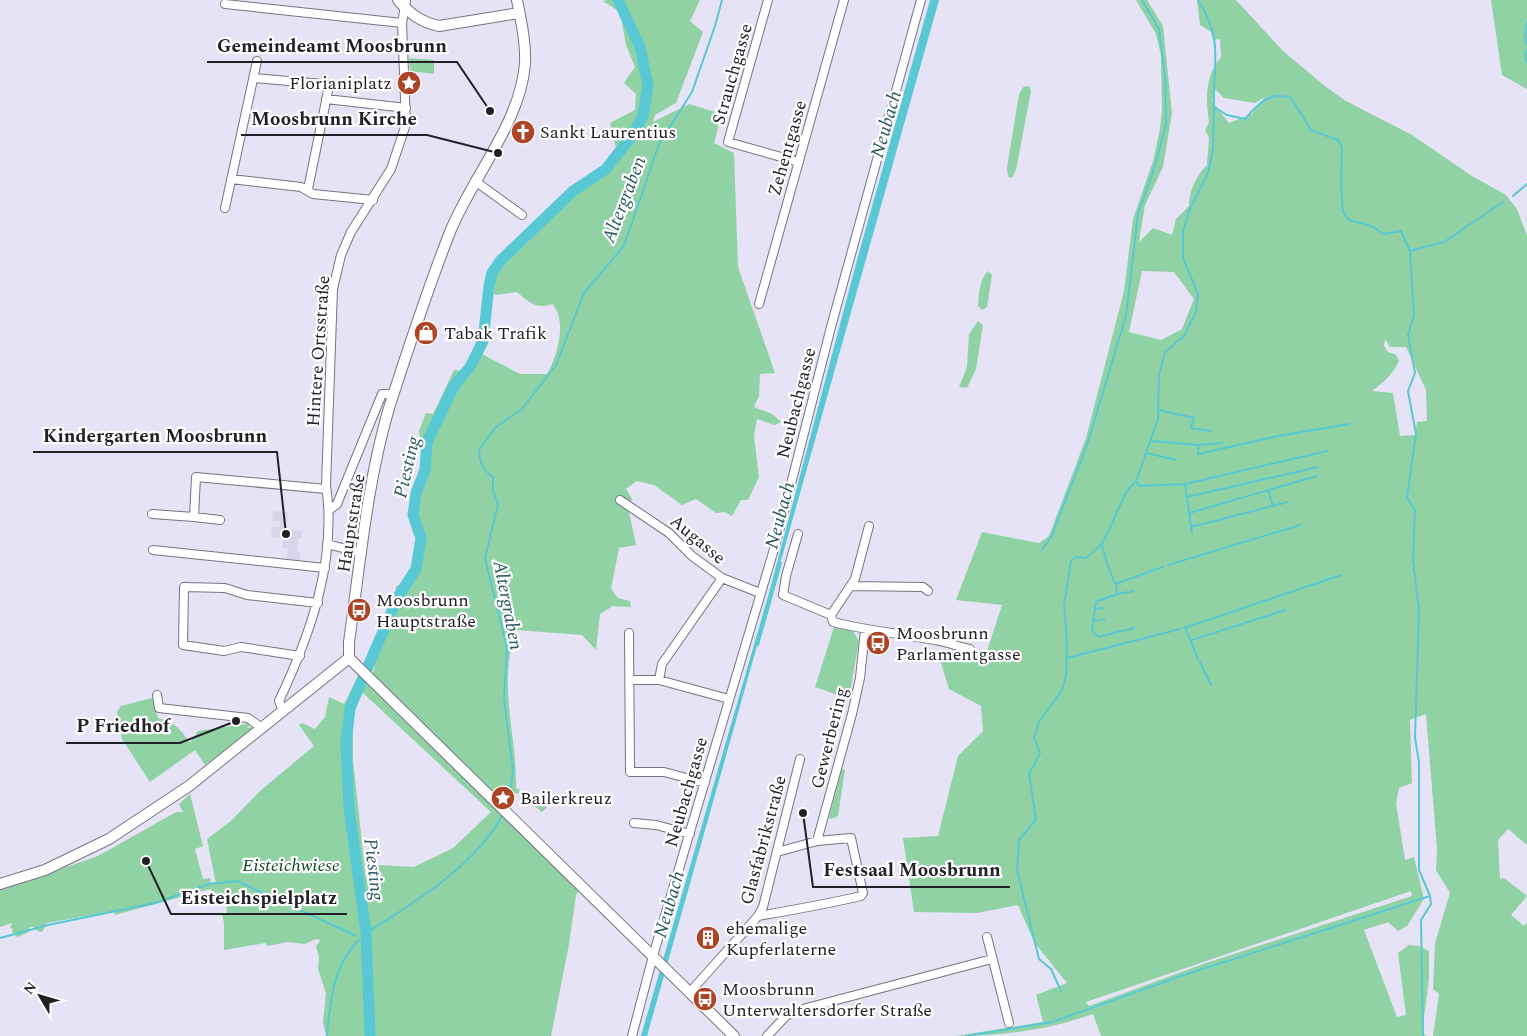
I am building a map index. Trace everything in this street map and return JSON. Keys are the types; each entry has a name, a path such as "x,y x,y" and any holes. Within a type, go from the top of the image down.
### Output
{"main road":[{"path":"403,3 426,23 439,26 519,13 517,0"},
{"name":"Hauptstraße","path":"349,658 349,642 382,430 448,239 475,181 508,121 521,88 525,48 519,13"},
{"path":"0,884 45,870 109,839 189,786 349,658 734,1036"}],"street":[{"name":"Strauchgasse","path":"768,0 728,142 799,162"},
{"name":"Zehentgasse","path":"759,304 844,0"},
{"name":"Neubachgasse","path":"632,1036 777,539 833,318 921,0"},
{"name":"Hintere Ortsstraße","path":"283,711 279,701 300,656 318,603 325,568 330,510 326,489 333,289 341,256 351,232 373,200 399,150 406,124 403,3"},
{"path":"225,4 402,23"},
{"path":"225,208 257,61"},
{"path":"254,78 323,84 328,91 308,189"},
{"path":"326,99 406,108"},
{"path":"231,180 308,189 313,194 373,200"},
{"path":"475,181 522,215"},
{"name":"Hauptstraße","path":"330,510 337,504 382,394 393,394"},
{"path":"194,517 196,477 326,489"},
{"name":"Augasse","path":"620,500 669,532 692,556 722,578 760,593"},
{"path":"152,514 220,520"},
{"path":"869,526 855,579 844,592 831,615 833,622 865,630 943,641 955,647 970,649"},
{"path":"798,534 786,576 783,596 831,615"},
{"path":"327,544 362,553"},
{"path":"153,550 325,568"},
{"path":"659,680 662,664 722,578"},
{"path":"851,586 923,588 928,591"},
{"path":"300,656 242,647 224,651 183,645 184,587 225,588 247,595 318,603"},
{"name":"Gewerbering","path":"817,841 852,714 860,678 865,630"},
{"path":"629,633 630,772 664,772 705,783"},
{"path":"630,680 659,680 729,699"},
{"path":"157,695 159,708 248,718 262,728"},
{"name":"Glasfabrikstraße","path":"690,992 758,916 777,852 800,759"},
{"path":"634,824 656,825 690,834"},
{"path":"758,916 806,906 829,904 860,896 863,893 851,838 817,841 777,852"},
{"path":"987,937 1009,1023"},
{"path":"767,1036 787,1015 795,1011 992,959"}],"shaded area":[{"path":"273,511 288,512 285,530 302,531 301,538 298,538 297,551 300,552 300,560 286,559 289,549 282,548 283,540 290,539 271,537 272,526 279,527 280,522 272,521"}],"green space":[{"name":"Eisteichwiese","path":"700,0 690,21 703,32 676,103 655,115 653,122 689,104 722,114 714,143 734,153 738,267 775,373 760,374 759,396 754,407 772,414 781,422 775,425 757,419 754,436 759,477 748,500 741,500 732,516 725,512 716,513 696,499 682,505 654,485 637,481 626,489 632,499 628,507 636,545 619,548 611,589 618,598 630,601 631,607 613,606 600,614 596,650 582,635 515,630 509,657 508,693 515,756 516,788 547,807 542,812 520,794 514,793 501,811 580,888 576,895 569,944 551,1036 326,1036 323,1022 326,993 318,969 319,957 316,946 321,940 316,939 305,944 287,942 268,946 265,943 224,950 222,914 227,913 226,900 217,900 210,889 115,915 114,911 47,923 42,932 37,931 34,927 30,927 27,933 17,937 10,927 12,923 0,927 0,890 98,856 176,812 183,812 179,804 190,794 203,846 195,849 203,879 210,878 211,885 216,884 207,839 231,821 260,791 314,746 299,725 302,723 315,729 325,717 329,697 344,704 356,680 373,673 384,627 395,604 396,586 409,582 416,569 417,540 412,530 417,495 427,474 428,448 420,437 419,431 426,413 433,414 454,370 463,371 474,350 520,374 547,374 551,367 557,349 560,329 557,311 552,304 542,306 529,302 517,292 495,295 490,283 502,265 532,231 617,153 610,123 635,110 636,94 624,83 635,67 626,45 620,12 603,1","holes":["363,693 491,812 453,848 414,867 378,865 366,879 353,760 353,718 358,699"]},
{"path":"1136,0 1147,0 1163,26 1172,113 1163,167 1145,205 1139,242 1153,228 1172,235 1176,219 1189,206 1194,184 1207,165 1209,138 1205,130 1209,123 1208,88 1215,65 1221,57 1220,39 1213,40 1211,32 1200,25 1197,0 1236,0 1283,51 1325,86 1346,101 1412,135 1472,176 1506,195 1517,209 1527,236 1527,845 1508,829 1498,840 1500,879 1504,878 1527,896 1511,915 1524,926 1527,922 1527,1036 1433,1036 1439,994 1433,989 1435,943 1450,893 1436,870 1437,849 1426,714 1410,720 1412,783 1399,788 1396,803 1405,860 1414,857 1424,899 1407,926 1398,931 1388,922 1364,930 1397,1017 1406,1015 1398,953 1409,945 1419,946 1429,951 1429,979 1422,1033 1427,1036 1101,1036 1093,1014 1076,1020 1026,1031 956,1036 1043,1022 1036,995 1067,983 1034,942 1018,905 977,913 914,912 903,838 938,836 958,756 983,731 981,706 949,689 937,650 985,657 1002,605 956,600 982,532 1039,543 1049,536 1086,438 1124,291 1133,219 1153,161 1160,129 1162,108 1161,55 1156,34","holes":["1215,89 1224,98 1255,103 1265,97 1252,114 1229,123 1212,101","1142,271 1174,272 1194,299 1182,329 1161,340 1129,332","1385,339 1390,347 1406,347 1426,390 1427,421 1417,422 1415,435 1400,436 1393,393 1372,391 1387,378 1399,361 1396,355 1388,352 1384,346","1411,891 1412,896 1203,964 1089,1006 1086,1002"]},
{"path":"1491,0 1527,0 1527,89 1502,75"},
{"path":"409,58 434,60 434,74 410,71"},
{"path":"1024,86 1030,87 1031,91 1016,170 1012,178 1008,177 1007,168 1019,94"},
{"path":"988,271 992,275 987,307 982,310 978,306 979,292 981,283"},
{"path":"978,321 983,325 976,369 967,388 959,387 967,367 969,334"},
{"path":"834,627 853,631 859,641 849,699 815,687"},
{"path":"152,698 158,718 168,721 177,727 190,743 198,731 246,724 245,719 251,724 247,728 252,727 252,730 205,765 195,750 150,782 122,739 117,712 121,706"},
{"path":"842,769 845,770 838,816 831,819 829,818"}],"water":[{"path":"930,0 939,0 647,1036 641,1036 769,593 857,260"}],"waterway":[{"name":"Piesting","path":"370,1036 366,933 349,808 346,743 350,708 398,597 416,569 421,538 413,515 416,493 425,470 427,442 454,386 470,367 483,341 492,273 500,261 573,191 606,169 631,137 643,116 648,86 640,47 618,0"},
{"name":"Altergraben","path":"506,808 509,801 513,770 504,699 507,648 485,558 498,504 493,490 493,477 482,465 479,450 496,427 522,409 556,365 584,293 624,246 659,144 692,92 722,0"},
{"path":"1042,550 1052,535 1087,445 1126,316 1138,214 1155,166 1166,124 1165,79 1159,29 1142,0"},
{"path":"1198,0 1206,14 1214,40 1214,107 1227,115 1245,119 1260,103 1270,97 1283,96 1291,98 1311,130 1338,140 1342,147 1341,185 1343,212 1349,220 1372,226 1383,234 1401,231 1410,251 1414,315 1408,335 1415,373 1408,391 1416,434 1407,497 1415,511 1413,560 1419,610 1415,738 1419,762 1419,870 1430,896 1431,904 1421,920 1423,1036"},
{"path":"1527,22 1525,37 1527,45"},
{"path":"1527,49 1525,57 1527,63"},
{"path":"1109,530 1126,492 1136,481 1158,419 1159,375 1165,352 1184,336 1196,312 1198,294 1183,258 1183,232 1189,211 1208,173 1213,149 1214,108"},
{"path":"1513,196 1527,184"},
{"path":"1410,251 1444,242 1503,202"},
{"path":"1158,410 1194,418 1191,428 1211,431"},
{"path":"1152,441 1198,445 1198,454 1278,436 1349,424"},
{"path":"1198,445 1222,443"},
{"path":"1185,484 1327,451"},
{"path":"1147,453 1176,460"},
{"path":"1187,497 1318,467"},
{"path":"1189,513 1317,476"},
{"path":"1136,481 1139,486 1185,484 1192,533"},
{"path":"1268,490 1273,506"},
{"path":"1191,527 1288,502"},
{"path":"1168,565 1300,525"},
{"path":"1061,991 1051,969 1039,959 1017,870 1019,840 1036,819 1029,774 1040,753 1034,737 1039,722 1062,690 1066,676 1067,643 1064,605 1071,561 1076,557 1086,558 1102,544 1108,531"},
{"path":"1102,544 1115,584 1163,567"},
{"name":"Neubach","path":"758,645 781,563"},
{"path":"1184,628 1341,575"},
{"path":"1116,584 1117,594 1134,591"},
{"path":"1117,594 1096,602 1092,630 1098,637 1134,628"},
{"path":"1095,609 1104,608"},
{"path":"1192,640 1285,610"},
{"path":"1093,621 1105,619"},
{"path":"1185,627 1198,659"},
{"path":"1067,658 1180,629"},
{"path":"1200,662 1211,685"},
{"name":"Altergraben","path":"371,930 445,880 478,849 492,832 503,814"},
{"path":"0,938 48,925 155,903 209,884 237,881 356,936"},
{"path":"966,1036 1052,1022 1184,975 1430,896"},
{"name":"Altergraben","path":"327,1036 334,985 338,972 350,950 359,940"}],"place":[{"name":"Florianiplatz","path":"409,83"},
{"name":"Gemeindeamt Moosbrunn","path":"490,111"},
{"name":"Sankt Laurentius","path":"523,132"},
{"name":"Moosbrunn Kirche","path":"498,153"},
{"name":"Tabak Trafik","path":"426,333"},
{"name":"Kindergarten Moosbrunn","path":"286,534"},
{"name":"Moosbrunn Hauptstraße","path":"359,610"},
{"name":"Moosbrunn Parlamentgasse","path":"878,643"},
{"name":"P Friedhof","path":"236,721"},
{"name":"Bailerkreuz","path":"503,798"},
{"name":"Festsaal Moosbrunn","path":"803,813"},
{"name":"Eisteichspielplatz","path":"146,861"},
{"name":"ehemalige Kupferlaterne","path":"708,938"},
{"name":"Moosbrunn Unterwaltersdorfer Straße","path":"705,999"}]}
